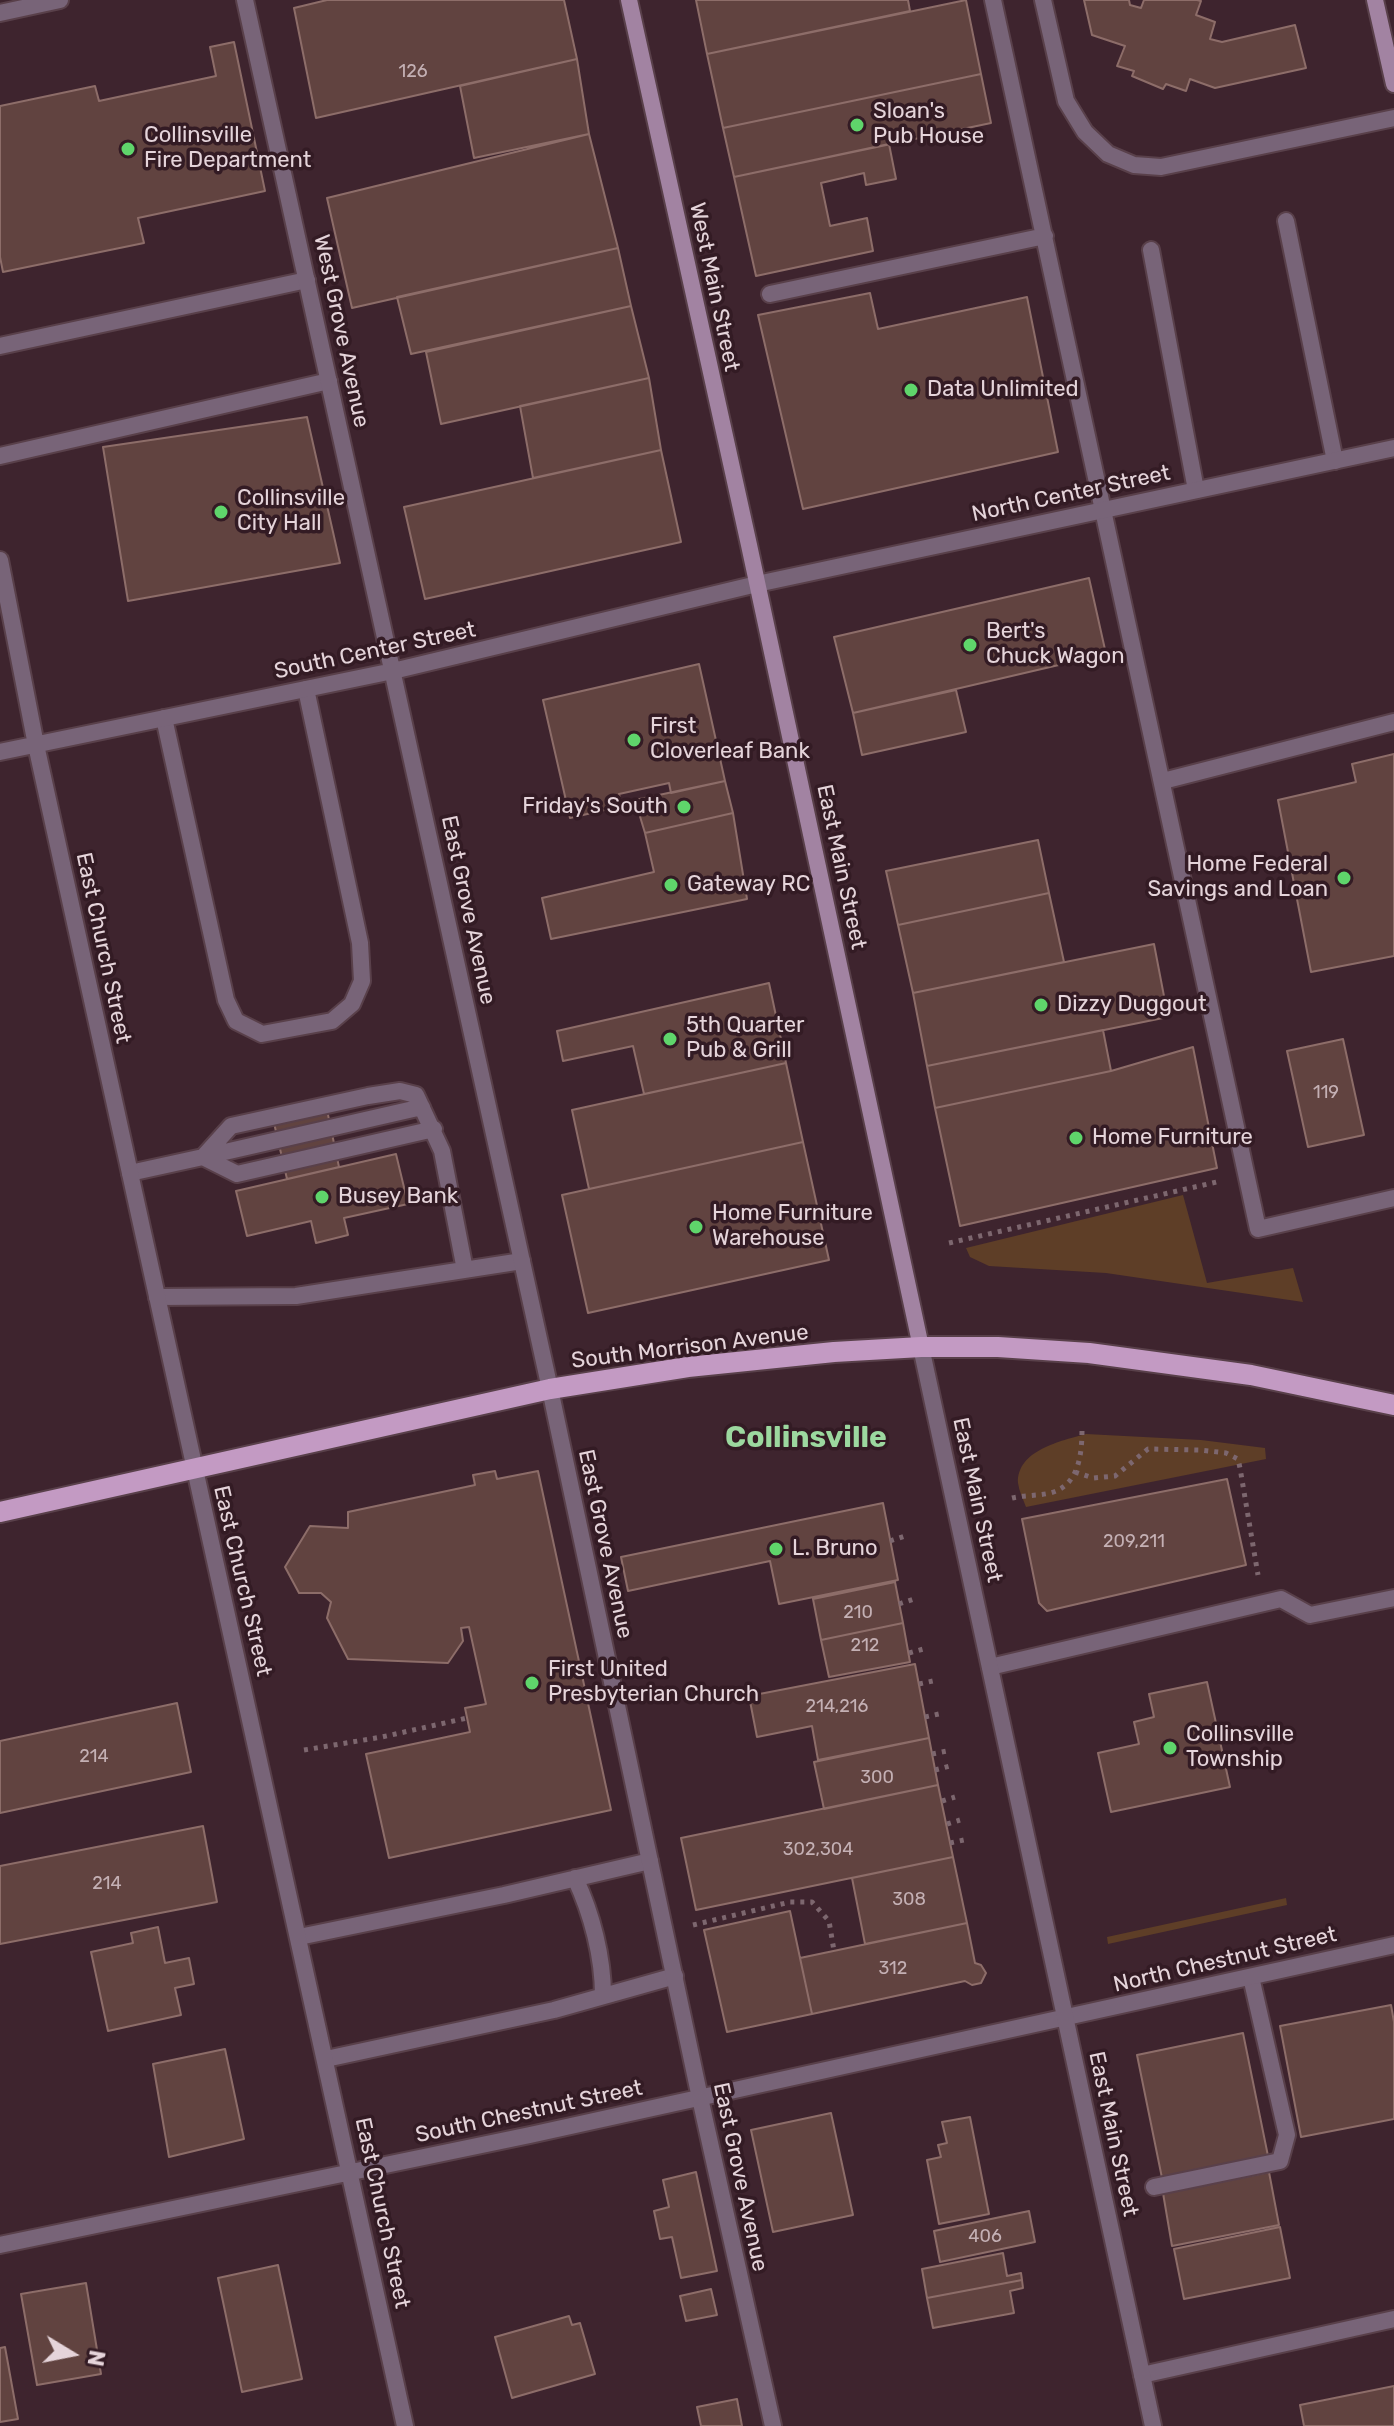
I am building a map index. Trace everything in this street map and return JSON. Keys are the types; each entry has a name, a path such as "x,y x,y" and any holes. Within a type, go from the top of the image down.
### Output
{"main road":[{"name":"West Main Street","path":"629,0 757,584"},
{"path":"1375,0 1394,84"},
{"name":"East Main Street","path":"757,584 921,1347"},
{"name":"South Morrison Avenue","path":"0,1512 550,1389 688,1367 834,1352 998,1347 1089,1353 1251,1375 1394,1405"}],"street":[{"path":"0,13 60,0"},
{"name":"West Grove Avenue","path":"245,0 393,671"},
{"path":"993,0 1258,1229 1394,1198"},
{"path":"1043,0 1066,101 1085,132 1108,154 1134,165 1161,167 1394,118"},
{"path":"1286,221 1335,461"},
{"path":"770,294 1045,236"},
{"path":"1151,250 1196,490"},
{"path":"0,346 307,280"},
{"path":"0,456 329,381"},
{"name":"North Center Street","path":"757,584 1394,448"},
{"name":"East Church Street","path":"0,560 36,745 405,2426"},
{"name":"South Center Street","path":"0,752 393,671 757,584"},
{"name":"East Grove Avenue","path":"393,671 773,2426"},
{"path":"164,718 226,1000 236,1021 262,1034 332,1021 352,1004 362,981 360,943 306,689"},
{"path":"1163,781 1394,722"},
{"path":"203,1157 231,1126 400,1091 416,1095 442,1151 465,1270"},
{"path":"130,1173 422,1107"},
{"path":"203,1157 237,1174 434,1129"},
{"path":"157,1297 296,1296 522,1261"},
{"name":"East Main Street","path":"921,1347 1153,2426"},
{"path":"990,1667 1281,1599 1310,1615 1394,1598"},
{"path":"299,1937 650,1861"},
{"path":"575,1878 585,1900 603,1974 603,1996"},
{"name":"North Chestnut Street","path":"1066,2018 1394,1945"},
{"path":"326,2059 554,2010 675,1976"},
{"path":"1154,2187 1280,2161 1287,2135 1251,1977"},
{"name":"South Chestnut Street","path":"0,2245 1066,2018"},
{"path":"1142,2375 1394,2319"}],"path":[{"path":"949,1243 1247,1175"},
{"path":"1012,1498 1051,1493 1072,1480 1080,1456 1082,1429"},
{"path":"1075,1472 1093,1478 1115,1476 1148,1449 1200,1450 1233,1455 1238,1459 1240,1468 1258,1576"},
{"path":"890,1541 905,1536"},
{"path":"899,1604 917,1598"},
{"path":"909,1653 927,1648"},
{"path":"919,1684 933,1681"},
{"path":"925,1717 939,1714"},
{"path":"304,1750 467,1718"},
{"path":"932,1754 947,1751"},
{"path":"935,1770 950,1766"},
{"path":"942,1801 955,1797"},
{"path":"947,1824 960,1820"},
{"path":"950,1843 964,1840"},
{"path":"665,1932 790,1902 812,1902 829,1921 834,1951"}],"shaded area":[{"path":"1183,1195 1207,1283 1293,1268 1303,1302 1106,1273 989,1266 970,1257 966,1248"},
{"path":"1086,1434 1201,1440 1265,1448 1266,1459 1026,1507 1018,1483 1025,1462 1042,1449"},
{"path":"1286,1898 1287,1905 1108,1944 1107,1937"}],"building":[{"path":"327,0 564,0 577,59 316,118 294,8"},
{"path":"696,0 908,0 910,11 707,54"},
{"path":"966,0 981,74 723,128 707,54"},
{"path":"1084,0 1129,0 1130,5 1141,8 1144,0 1201,1 1196,15 1215,22 1210,39 1222,42 1295,25 1306,68 1215,88 1190,79 1186,91 1166,84 1163,89 1132,76 1134,71 1117,66 1125,46 1092,35"},
{"name":"Collinsville Fire Department","path":"234,42 265,191 138,218 144,243 3,272 0,257 0,106 95,86 99,101 216,76 210,47"},
{"path":"577,59 589,134 474,158 460,86"},
{"name":"Sloan's Pub House","path":"981,74 991,123 734,177 723,128"},
{"path":"589,134 618,248 352,308 327,198"},
{"path":"889,144 896,179 866,185 864,173 821,183 830,226 867,218 873,251 756,276 734,177"},
{"path":"618,248 631,306 411,354 397,297"},
{"name":"Data Unlimited","path":"870,293 878,329 1027,297 1058,452 803,509 758,315"},
{"path":"631,306 649,378 441,424 426,352"},
{"path":"649,378 661,450 533,478 520,406"},
{"name":"Collinsville City Hall","path":"307,417 340,563 128,601 103,447"},
{"path":"661,450 681,542 425,599 404,507"},
{"name":"Bert's Chuck Wagon","path":"1089,578 1106,654 853,713 834,637"},
{"name":"First Cloverleaf Bank","path":"699,664 725,781 671,793 669,783 619,794 622,806 570,818 543,700"},
{"path":"956,690 966,732 862,755 853,713"},
{"name":"Home Federal Savings and Loan","path":"1394,754 1394,956 1311,972 1278,800 1356,782 1352,764"},
{"name":"Friday's South","path":"725,781 733,813 645,833 635,800"},
{"name":"Gateway RC","path":"733,813 747,899 551,939 542,898 654,872 645,833"},
{"path":"1038,840 1049,893 898,925 886,871"},
{"path":"1049,893 1064,962 913,993 898,925"},
{"name":"Dizzy Duggout","path":"1154,944 1168,1017 927,1066 913,993"},
{"name":"5th Quarter Pub & Grill","path":"769,983 786,1063 644,1094 633,1046 563,1061 557,1031"},
{"path":"1103,1030 1111,1071 935,1108 927,1066"},
{"path":"1343,1039 1364,1135 1308,1147 1287,1051"},
{"name":"Home Furniture","path":"1193,1047 1217,1168 960,1226 935,1108 1111,1071"},
{"path":"786,1063 803,1142 589,1189 572,1110"},
{"path":"327,1110 339,1167 287,1179 274,1123"},
{"name":"Home Furniture Warehouse","path":"803,1142 829,1260 588,1313 562,1195"},
{"name":"Busey Bank","path":"396,1154 408,1204 344,1218 348,1235 316,1243 311,1221 247,1236 236,1191"},
{"name":"First United Presbyterian Church","path":"495,1471 497,1479 538,1471 611,1810 389,1858 366,1754 470,1732 465,1708 486,1704 469,1627 461,1628 463,1641 448,1663 348,1659 327,1618 331,1602 321,1593 299,1593 285,1567 310,1526 348,1528 348,1512 475,1485 473,1475"},
{"path":"1227,1479 1246,1565 1047,1611 1039,1603 1022,1519"},
{"name":"L. Bruno","path":"883,1503 898,1580 779,1604 770,1561 628,1591 621,1557"},
{"path":"895,1582 903,1623 821,1640 813,1599"},
{"path":"903,1623 910,1662 829,1677 821,1640"},
{"path":"915,1664 929,1738 818,1760 812,1726 757,1737 749,1696"},
{"name":"Collinsville Township","path":"1207,1682 1230,1787 1111,1812 1098,1753 1139,1744 1134,1722 1154,1717 1149,1694"},
{"path":"177,1703 191,1772 0,1813 0,1741"},
{"path":"929,1738 938,1785 824,1809 814,1762"},
{"path":"938,1785 953,1857 696,1910 681,1838"},
{"path":"203,1826 217,1902 0,1944 0,1866"},
{"path":"953,1857 967,1923 865,1944 852,1878"},
{"path":"790,1911 812,2014 727,2032 704,1930"},
{"path":"967,1923 975,1963 981,1965 986,1973 981,1983 972,1985 965,1981 812,2014 800,1958"},
{"path":"158,1927 165,1963 189,1958 194,1984 175,1988 181,2015 108,2031 91,1952 133,1943 131,1933"},
{"path":"1391,2005 1394,2022 1394,2119 1301,2137 1280,2026"},
{"path":"1243,2033 1268,2156 1162,2178 1137,2055"},
{"path":"225,2049 244,2139 169,2157 153,2064"},
{"path":"831,2113 853,2215 773,2232 751,2130"},
{"path":"970,2117 989,2214 939,2224 927,2160 941,2157 938,2145 947,2143 942,2122"},
{"path":"696,2172 717,2271 681,2278 672,2237 660,2239 654,2211 669,2207 663,2180"},
{"path":"1269,2172 1279,2225 1172,2246 1163,2193"},
{"path":"1029,2211 1035,2242 940,2262 934,2231"},
{"path":"1280,2227 1290,2278 1184,2299 1174,2249"},
{"path":"1003,2253 1007,2276 1021,2273 1022,2280 927,2298 922,2269"},
{"path":"278,2265 302,2379 242,2392 218,2278"},
{"path":"1022,2280 1023,2288 1010,2291 1014,2313 933,2328 927,2298"},
{"path":"86,2283 101,2374 37,2385 21,2294"},
{"path":"711,2289 717,2315 686,2321 680,2296"},
{"path":"569,2316 572,2325 580,2323 595,2374 512,2398 495,2337"},
{"path":"5,2347 18,2419 0,2422 0,2348"},
{"path":"1394,2386 1394,2426 1304,2426 1300,2405"},
{"path":"737,2399 742,2426 701,2426 697,2407"}],"place":[{"name":"Sloan's Pub House","path":"857,125"},
{"name":"Collinsville Fire Department","path":"128,149"},
{"name":"Data Unlimited","path":"911,390"},
{"name":"Collinsville City Hall","path":"221,512"},
{"name":"Bert's Chuck Wagon","path":"970,645"},
{"name":"First Cloverleaf Bank","path":"634,740"},
{"name":"Friday's South","path":"684,807"},
{"name":"Home Federal Savings and Loan","path":"1344,878"},
{"name":"Gateway RC","path":"671,885"},
{"name":"Dizzy Duggout","path":"1041,1005"},
{"name":"5th Quarter Pub & Grill","path":"670,1039"},
{"name":"Home Furniture","path":"1076,1138"},
{"name":"Busey Bank","path":"322,1197"},
{"name":"Home Furniture Warehouse","path":"696,1227"},
{"name":"L. Bruno","path":"776,1549"},
{"name":"First United Presbyterian Church","path":"532,1683"},
{"name":"Collinsville Township","path":"1170,1748"}],"district":[{"name":"Collinsville","path":"806,1438"}]}
